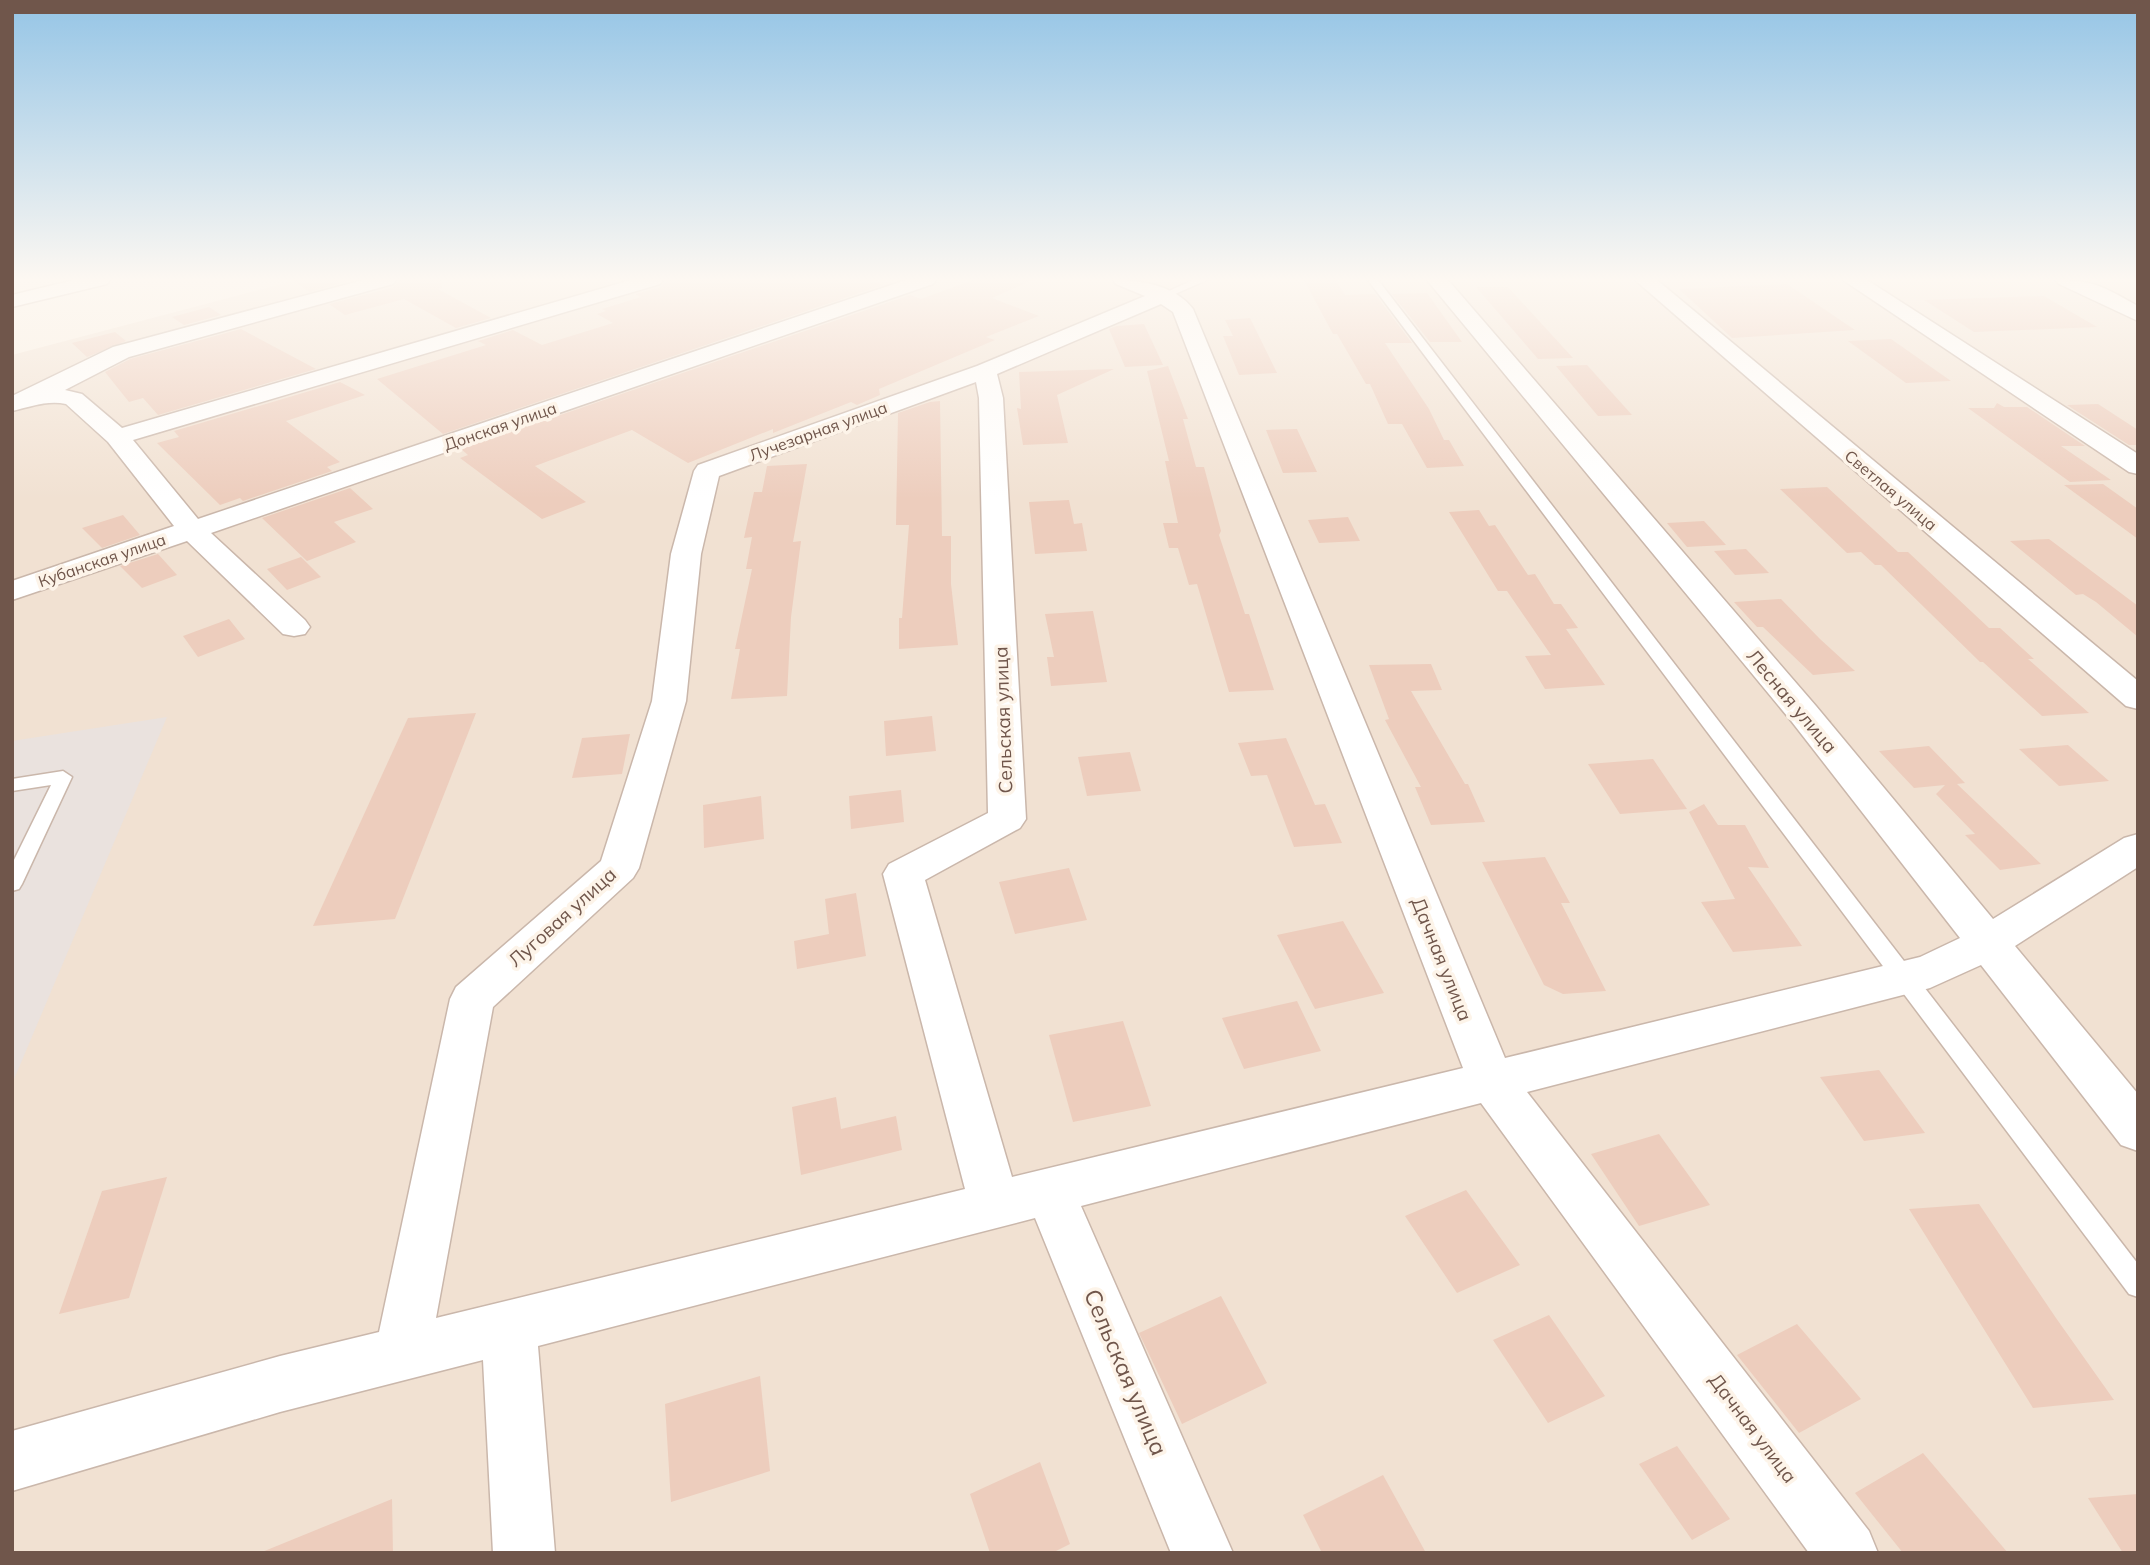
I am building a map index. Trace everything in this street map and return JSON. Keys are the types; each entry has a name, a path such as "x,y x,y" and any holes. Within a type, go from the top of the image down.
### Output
{"street":[{"path":"21,401 119,353"},
{"path":"117,437 404,353"},
{"name":"Донская улица","path":"192,530 712,353"},
{"name":"Лучезарная улица","path":"707,471 985,372 1029,353"},
{"name":"Дачная улица","path":"1200,353 1491,1081 1847,1553"},
{"name":"Лесная улица","path":"1499,353 1804,714 2138,1130"},
{"name":"Светлая улица","path":"1731,353 2138,699"},
{"path":"1965,353 2138,466"},
{"name":"Сельская улица","path":"985,372 991,398 1007,819 904,874 995,1205"},
{"name":"Кубанская улица","path":"21,401 57,396 74,399 117,437 192,530 294,627"},
{"name":"Луговая улица","path":"402,1353 472,999 619,867 669,701 686,554 707,471"},
{"name":"Кубанская улица","path":"12,591 192,530"},
{"path":"12,1461 280,1384 1930,971 1988,943 2138,848"},
{"name":"Сельская улица","path":"1049,1192 1202,1553"},
{"path":"509,1326 524,1553"}],"lane":[{"path":"1428,353 2138,1285"},
{"path":"12,785 63,777 12,884"}],"shaded area":[{"path":"2138,353 2138,1553 12,1553 12,355"},
{"path":"167,717 12,1084 12,741"}],"building":[{"path":"152,353 286,353 316,369 158,415 143,398 129,402 105,372 130,359"},
{"path":"460,353 682,353 443,434 377,379"},
{"path":"741,353 964,353 879,389 880,395 857,405 851,402 688,463 632,430 535,466 586,502 542,519 460,458 468,455 461,449"},
{"path":"1119,353 1157,353 1163,365 1125,367"},
{"path":"1230,353 1267,353 1277,373 1239,375"},
{"path":"1348,353 1392,353 1429,409 1444,440 1449,440 1464,466 1427,468 1402,424 1388,424 1370,384 1366,384"},
{"path":"1533,353 1568,353 1573,358 1538,359"},
{"path":"1865,353 1911,353 1951,381 1906,383"},
{"path":"1587,365 1632,415 1598,416 1556,366"},
{"path":"1168,366 1188,419 1183,419 1196,467 1204,467 1221,531 1219,535 1274,690 1229,692 1197,584 1189,585 1178,548 1169,548 1163,523 1178,523 1165,461 1169,461 1147,371"},
{"path":"1114,369 1057,395 1068,443 1023,445 1017,408 1021,409 1019,372"},
{"path":"340,382 365,395 286,421 340,462 327,467 332,471 243,501 240,498 220,505 157,443 179,437 174,431"},
{"path":"940,401 942,536 951,536 951,584 958,645 899,649 899,618 902,618 909,525 896,525 898,413"},
{"path":"1997,403 2004,407 2027,407 2085,446 2061,446 2111,480 2070,482 1968,408 1994,408"},
{"path":"2098,404 2138,430 2138,445 2129,445 2067,405"},
{"path":"1297,429 1317,472 1283,473 1266,430"},
{"path":"807,464 793,542 801,541 791,617 787,696 731,699 740,649 735,649 752,569 746,569 752,537 744,538 754,492 762,492 767,466"},
{"path":"2103,484 2138,509 2138,539 2064,485"},
{"path":"1827,487 1898,552 1908,552 1989,628 2000,628 2034,659 2028,659 2089,713 2042,716 1980,662 1881,565 1875,565 1861,552 1847,553 1780,489"},
{"path":"350,488 373,509 334,522 356,542 307,561 262,518"},
{"path":"1069,500 1074,524 1082,523 1087,551 1035,554 1029,502"},
{"path":"1479,510 1489,526 1495,525 1528,575 1535,574 1554,604 1561,604 1578,628 1566,629 1605,685 1545,689 1525,656 1551,655 1507,591 1498,591 1449,512"},
{"path":"123,515 140,535 102,548 82,528"},
{"path":"1348,517 1360,541 1319,543 1308,520"},
{"path":"1704,521 1726,545 1687,547 1667,523"},
{"path":"2049,539 2138,606 2138,637 2096,602 2083,594 2076,595 2010,541"},
{"path":"1746,549 1769,573 1735,575 1714,551"},
{"path":"158,554 177,575 142,588 120,566"},
{"path":"301,557 321,577 287,590 267,569"},
{"path":"1781,599 1855,671 1813,675 1763,627 1757,627 1734,602"},
{"path":"1093,611 1107,682 1051,686 1047,657 1054,657 1045,614"},
{"path":"229,619 245,639 198,657 183,636"},
{"path":"1431,664 1442,690 1411,691 1465,784 1468,784 1485,822 1431,825 1415,787 1421,787 1385,720 1389,719 1369,665"},
{"path":"476,713 395,919 313,926 408,718"},
{"path":"932,716 936,751 886,756 884,721"},
{"path":"630,734 622,774 572,778 582,738"},
{"path":"1286,738 1315,805 1325,804 1342,843 1294,847 1267,775 1251,776 1238,743"},
{"path":"2068,745 2109,781 2059,786 2019,749"},
{"path":"1929,746 1965,783 1957,784 2041,864 2000,870 1965,835 1975,834 1936,794 1945,785 1914,788 1879,751"},
{"path":"1130,752 1141,791 1087,796 1078,757"},
{"path":"1653,759 1687,809 1620,814 1588,764"},
{"path":"901,790 904,822 851,829 849,796"},
{"path":"761,796 764,839 704,848 703,805"},
{"path":"1704,804 1718,825 1745,825 1769,868 1748,867 1802,946 1733,952 1701,902 1735,899 1689,812"},
{"path":"1545,857 1570,903 1561,903 1606,991 1563,994 1544,985 1482,862"},
{"path":"1069,868 1087,920 1015,934 999,882"},
{"path":"856,893 866,956 797,969 794,941 829,934 825,899"},
{"path":"1343,921 1384,993 1315,1009 1277,935"},
{"path":"1297,1001 1321,1051 1244,1069 1222,1018"},
{"path":"1123,1021 1151,1106 1073,1122 1049,1035"},
{"path":"1879,1070 1925,1133 1864,1141 1820,1077"},
{"path":"836,1097 841,1129 896,1116 902,1150 801,1175 792,1107"},
{"path":"1659,1134 1710,1205 1639,1226 1591,1154"},
{"path":"167,1177 129,1298 59,1314 102,1191"},
{"path":"1466,1190 1520,1265 1457,1293 1405,1216"},
{"path":"1979,1204 2114,1400 2033,1408 1909,1209"},
{"path":"1221,1296 1267,1383 1182,1424 1139,1333"},
{"path":"1549,1315 1605,1396 1548,1423 1493,1340"},
{"path":"1797,1324 1861,1399 1799,1433 1737,1355"},
{"path":"760,1376 770,1471 671,1502 665,1404"},
{"path":"1677,1446 1730,1519 1692,1540 1639,1464"},
{"path":"1923,1453 2008,1553 1903,1553 1855,1493"},
{"path":"1040,1462 1070,1544 1052,1553 990,1553 970,1494"},
{"path":"1383,1475 1426,1553 1322,1553 1303,1515"},
{"path":"2138,1494 2138,1553 2123,1553 2088,1498"},
{"path":"392,1499 393,1553 262,1553 262,1552"}]}
